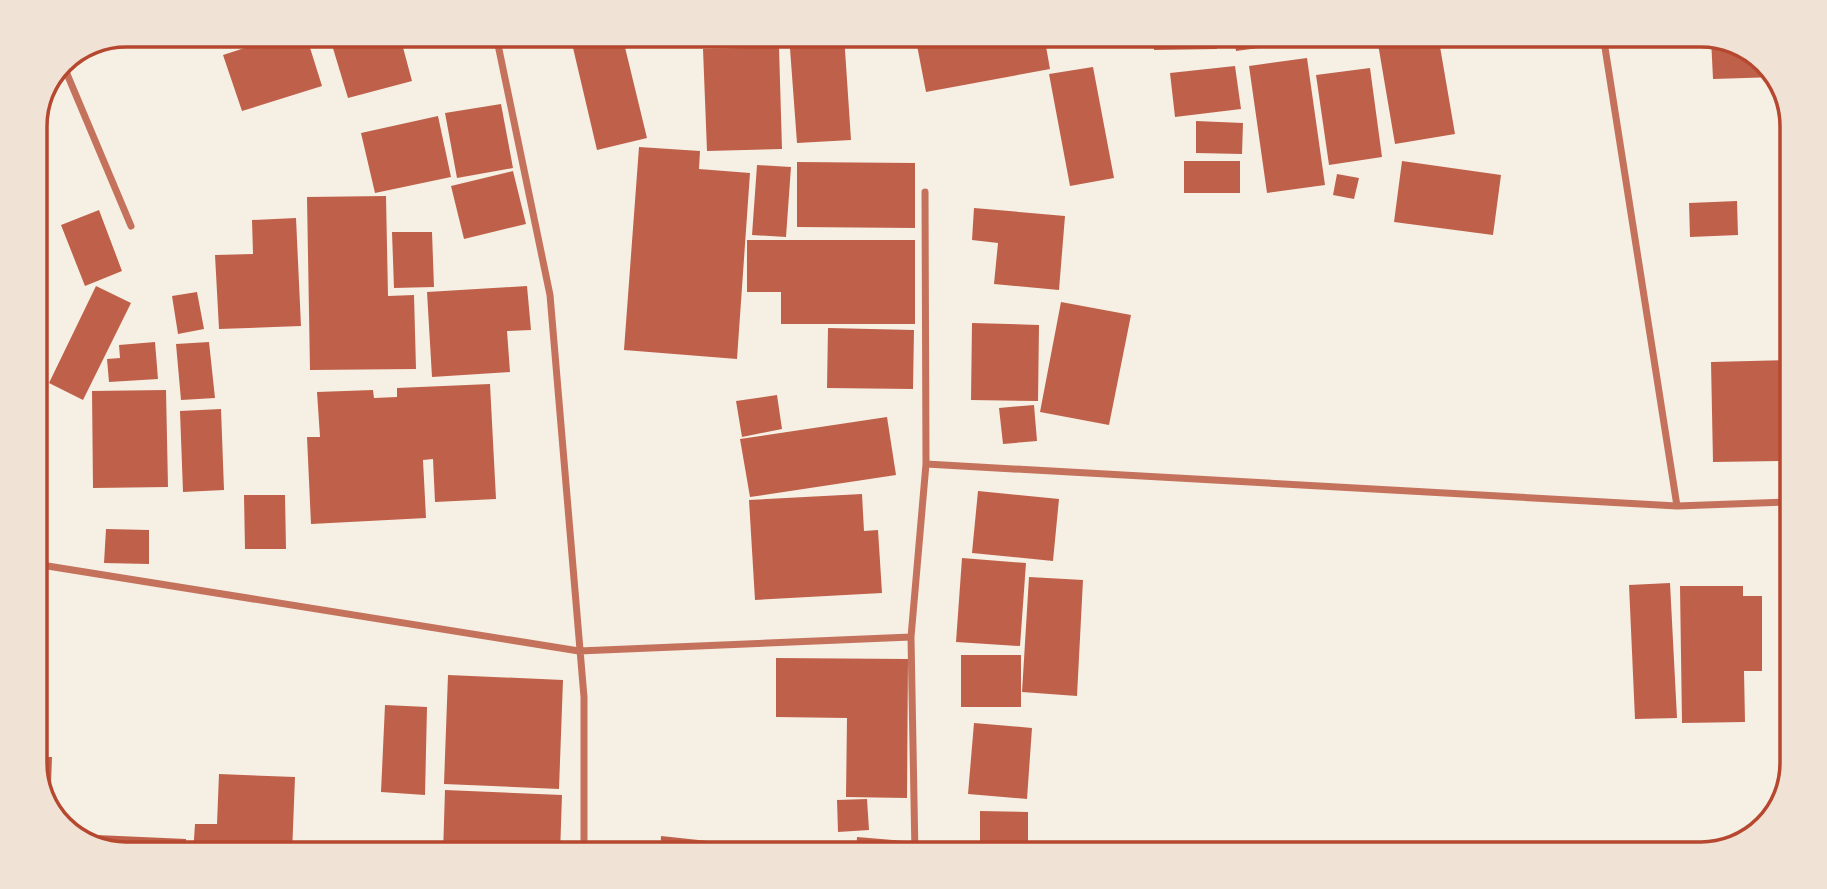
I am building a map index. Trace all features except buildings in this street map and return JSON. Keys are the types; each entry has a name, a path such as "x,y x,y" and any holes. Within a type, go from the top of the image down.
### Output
{"street":[{"path":"498,47 550,295 584,697 584,842"},
{"path":"1605,47 1677,506"},
{"path":"67,74 131,226"},
{"path":"915,842 911,637 926,464 925,192"},
{"path":"926,464 1677,506 1780,502"},
{"path":"47,566 579,651 911,637"}]}
